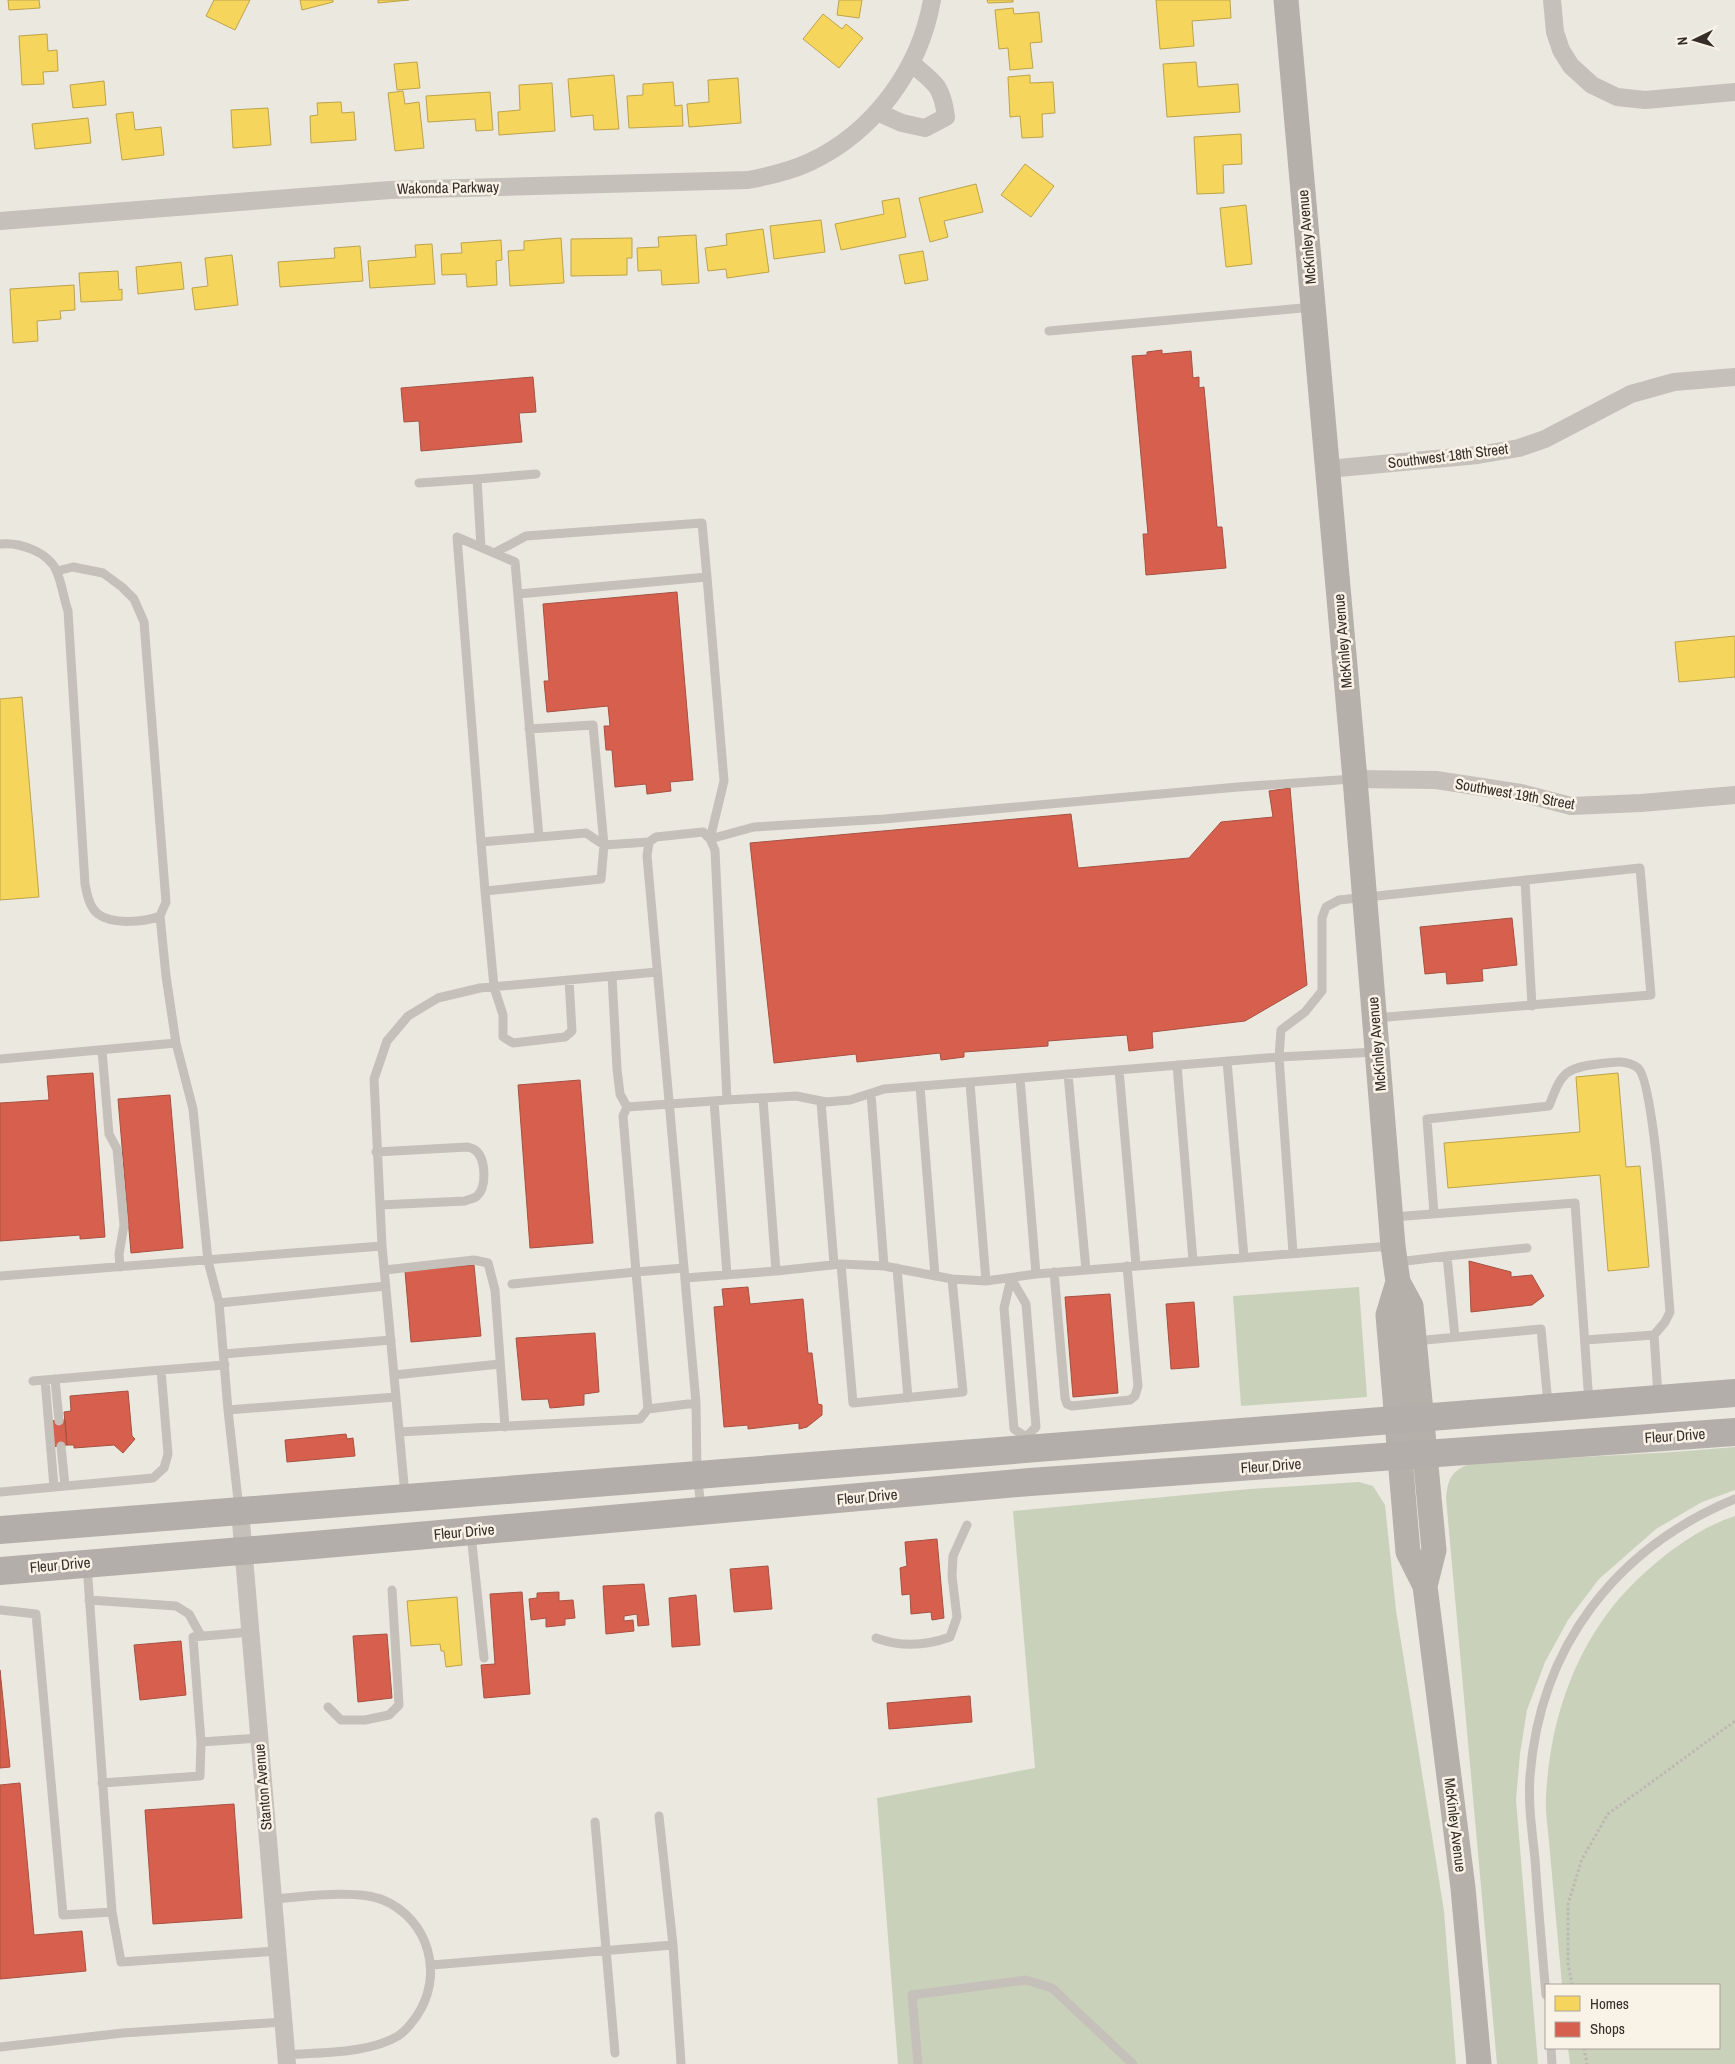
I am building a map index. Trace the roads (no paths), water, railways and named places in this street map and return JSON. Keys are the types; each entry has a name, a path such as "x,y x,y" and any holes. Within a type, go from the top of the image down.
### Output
{"main road":[{"name":"McKinley Avenue","path":"1286,0 1355,779 1395,1263 1388,1315 1409,1418 1412,1456 1408,1552 1425,1586 1462,1888 1479,2064"},
{"name":"McKinley Avenue","path":"1395,1263 1411,1306 1414,1341 1409,1418"},
{"name":"Fleur Drive","path":"0,1570 701,1512 1028,1460 1409,1418 1735,1393"},
{"name":"Fleur Drive","path":"0,1530 697,1474 1028,1460 1412,1456 1735,1432"}],"street":[{"name":"Wakonda Parkway","path":"0,221 390,190 748,180 769,176 810,162 847,140 877,112 911,63 928,20 932,0"},
{"path":"1552,0 1555,32 1561,50 1571,66 1592,85 1617,97 1645,100 1735,92"},
{"path":"877,112 902,124 925,128 946,117 943,95 932,80 911,63"},
{"name":"Southwest 18th Street","path":"1328,469 1478,455 1519,448 1545,439 1631,394 1674,382 1735,377"},
{"name":"Southwest 19th Street","path":"1355,779 1436,780 1521,793 1571,806 1641,803 1735,795"},
{"name":"Stanton Avenue","path":"240,1510 286,2060"}],"lane":[{"path":"1049,331 1313,307"},
{"path":"419,483 536,474"},
{"path":"476,478 481,547"},
{"path":"494,553 526,536 702,523 724,781 710,838"},
{"path":"539,837 515,562 457,537 484,891 494,987 503,1015 504,1036 512,1043 564,1037 572,1031 569,980"},
{"path":"0,544 26,546 49,560 57,571 68,611 85,884 89,902 98,914 115,920 138,921 160,916"},
{"path":"57,571 73,567 103,574 122,586 134,599 144,622 166,902 160,916 166,976 176,1043 193,1109 208,1261 219,1303 228,1410 240,1510"},
{"path":"518,594 707,577"},
{"path":"484,891 601,880 604,845 593,724 530,729"},
{"path":"710,838 754,827 884,819 1257,785 1355,779"},
{"path":"481,842 586,833 604,845 649,842 656,837 703,832 710,838 715,850 727,1100"},
{"path":"649,842 647,856 696,1403 697,1474 701,1512"},
{"path":"1293,1254 1278,1057 1281,1030 1305,1012 1322,991 1322,918 1326,908 1339,900 1640,868 1651,995 1375,1018"},
{"path":"1525,880 1532,1006"},
{"path":"405,1497 382,1246 376,1152 374,1079 387,1041 408,1016 438,998 480,988 657,972"},
{"path":"612,976 620,1094 628,1107"},
{"path":"0,1058 176,1043"},
{"path":"102,1050 109,1134 117,1149 124,1225 119,1254 120,1267"},
{"path":"628,1107 796,1096 821,1102 850,1100 884,1089 1278,1057 1377,1052"},
{"path":"1227,1061 1244,1257"},
{"path":"1434,1214 1427,1120 1549,1106 1559,1081 1570,1069 1590,1064 1622,1061 1639,1069 1645,1081 1654,1131 1670,1312 1665,1322 1654,1335 1658,1399"},
{"path":"1177,1065 1193,1261"},
{"path":"1054,1272 1067,1404 1072,1406 1130,1400 1135,1396 1138,1386 1119,1070"},
{"path":"1068,1074 1086,1270"},
{"path":"1020,1078 1036,1274"},
{"path":"970,1082 986,1281"},
{"path":"920,1086 935,1276"},
{"path":"871,1094 884,1266"},
{"path":"763,1099 776,1271"},
{"path":"714,1101 727,1275"},
{"path":"821,1102 853,1403 963,1392 952,1279"},
{"path":"399,1432 640,1419 648,1408 623,1116 628,1107"},
{"path":"376,1152 468,1146 476,1150 482,1159 482,1190 476,1197 465,1201 380,1205"},
{"path":"1390,1218 1574,1203 1590,1404"},
{"path":"0,1276 382,1246"},
{"path":"512,1284 636,1272 727,1275 838,1264 884,1266 952,1279 986,1281 1054,1272 1293,1254 1395,1263 1527,1248"},
{"path":"1447,1256 1455,1337"},
{"path":"385,1270 474,1260 488,1263 495,1290 505,1427"},
{"path":"897,1268 908,1398"},
{"path":"1011,1278 1026,1304 1036,1427 1028,1460"},
{"path":"1011,1278 1004,1308 1014,1429 1028,1460"},
{"path":"219,1303 386,1286"},
{"path":"1414,1341 1541,1329 1548,1407"},
{"path":"1585,1340 1654,1335"},
{"path":"224,1354 391,1340"},
{"path":"394,1375 500,1364"},
{"path":"34,1381 224,1365"},
{"path":"0,1492 153,1478 164,1468 168,1454 161,1370"},
{"path":"56,1379 59,1421"},
{"path":"45,1380 54,1487"},
{"path":"228,1410 396,1397"},
{"path":"648,1408 696,1403"},
{"path":"61,1446 64,1486"},
{"path":"1545,1984 1530,1797 1531,1770 1536,1733 1548,1685 1578,1625 1621,1572 1648,1548 1678,1526 1709,1509 1735,1498"},
{"path":"876,1638 891,1644 933,1643 950,1638 957,1617 952,1576 954,1556 967,1525"},
{"path":"471,1532 484,1658"},
{"path":"87,1563 112,1912 122,1962 277,1950"},
{"path":"328,1707 341,1720 365,1720 389,1715 399,1705 392,1590"},
{"path":"89,1600 176,1606 189,1614 201,1636"},
{"path":"0,1610 36,1614 63,1915 112,1912"},
{"path":"102,1783 200,1776 201,1742 193,1637 250,1632"},
{"path":"201,1742 259,1738"},
{"path":"659,1816 673,1944 681,2063"},
{"path":"595,1822 615,2053"},
{"path":"272,1899 359,1894 382,1899 403,1911 415,1923 427,1944 432,1965 431,1983 424,2007 410,2026 397,2036 367,2048 286,2060"},
{"path":"432,1965 673,1944"},
{"path":"918,2064 912,1995 1026,1980 1052,1988 1133,2064"},
{"path":"0,2046 123,2033 283,2022"},
{"path":"1551,2049 1552,2064"}]}
